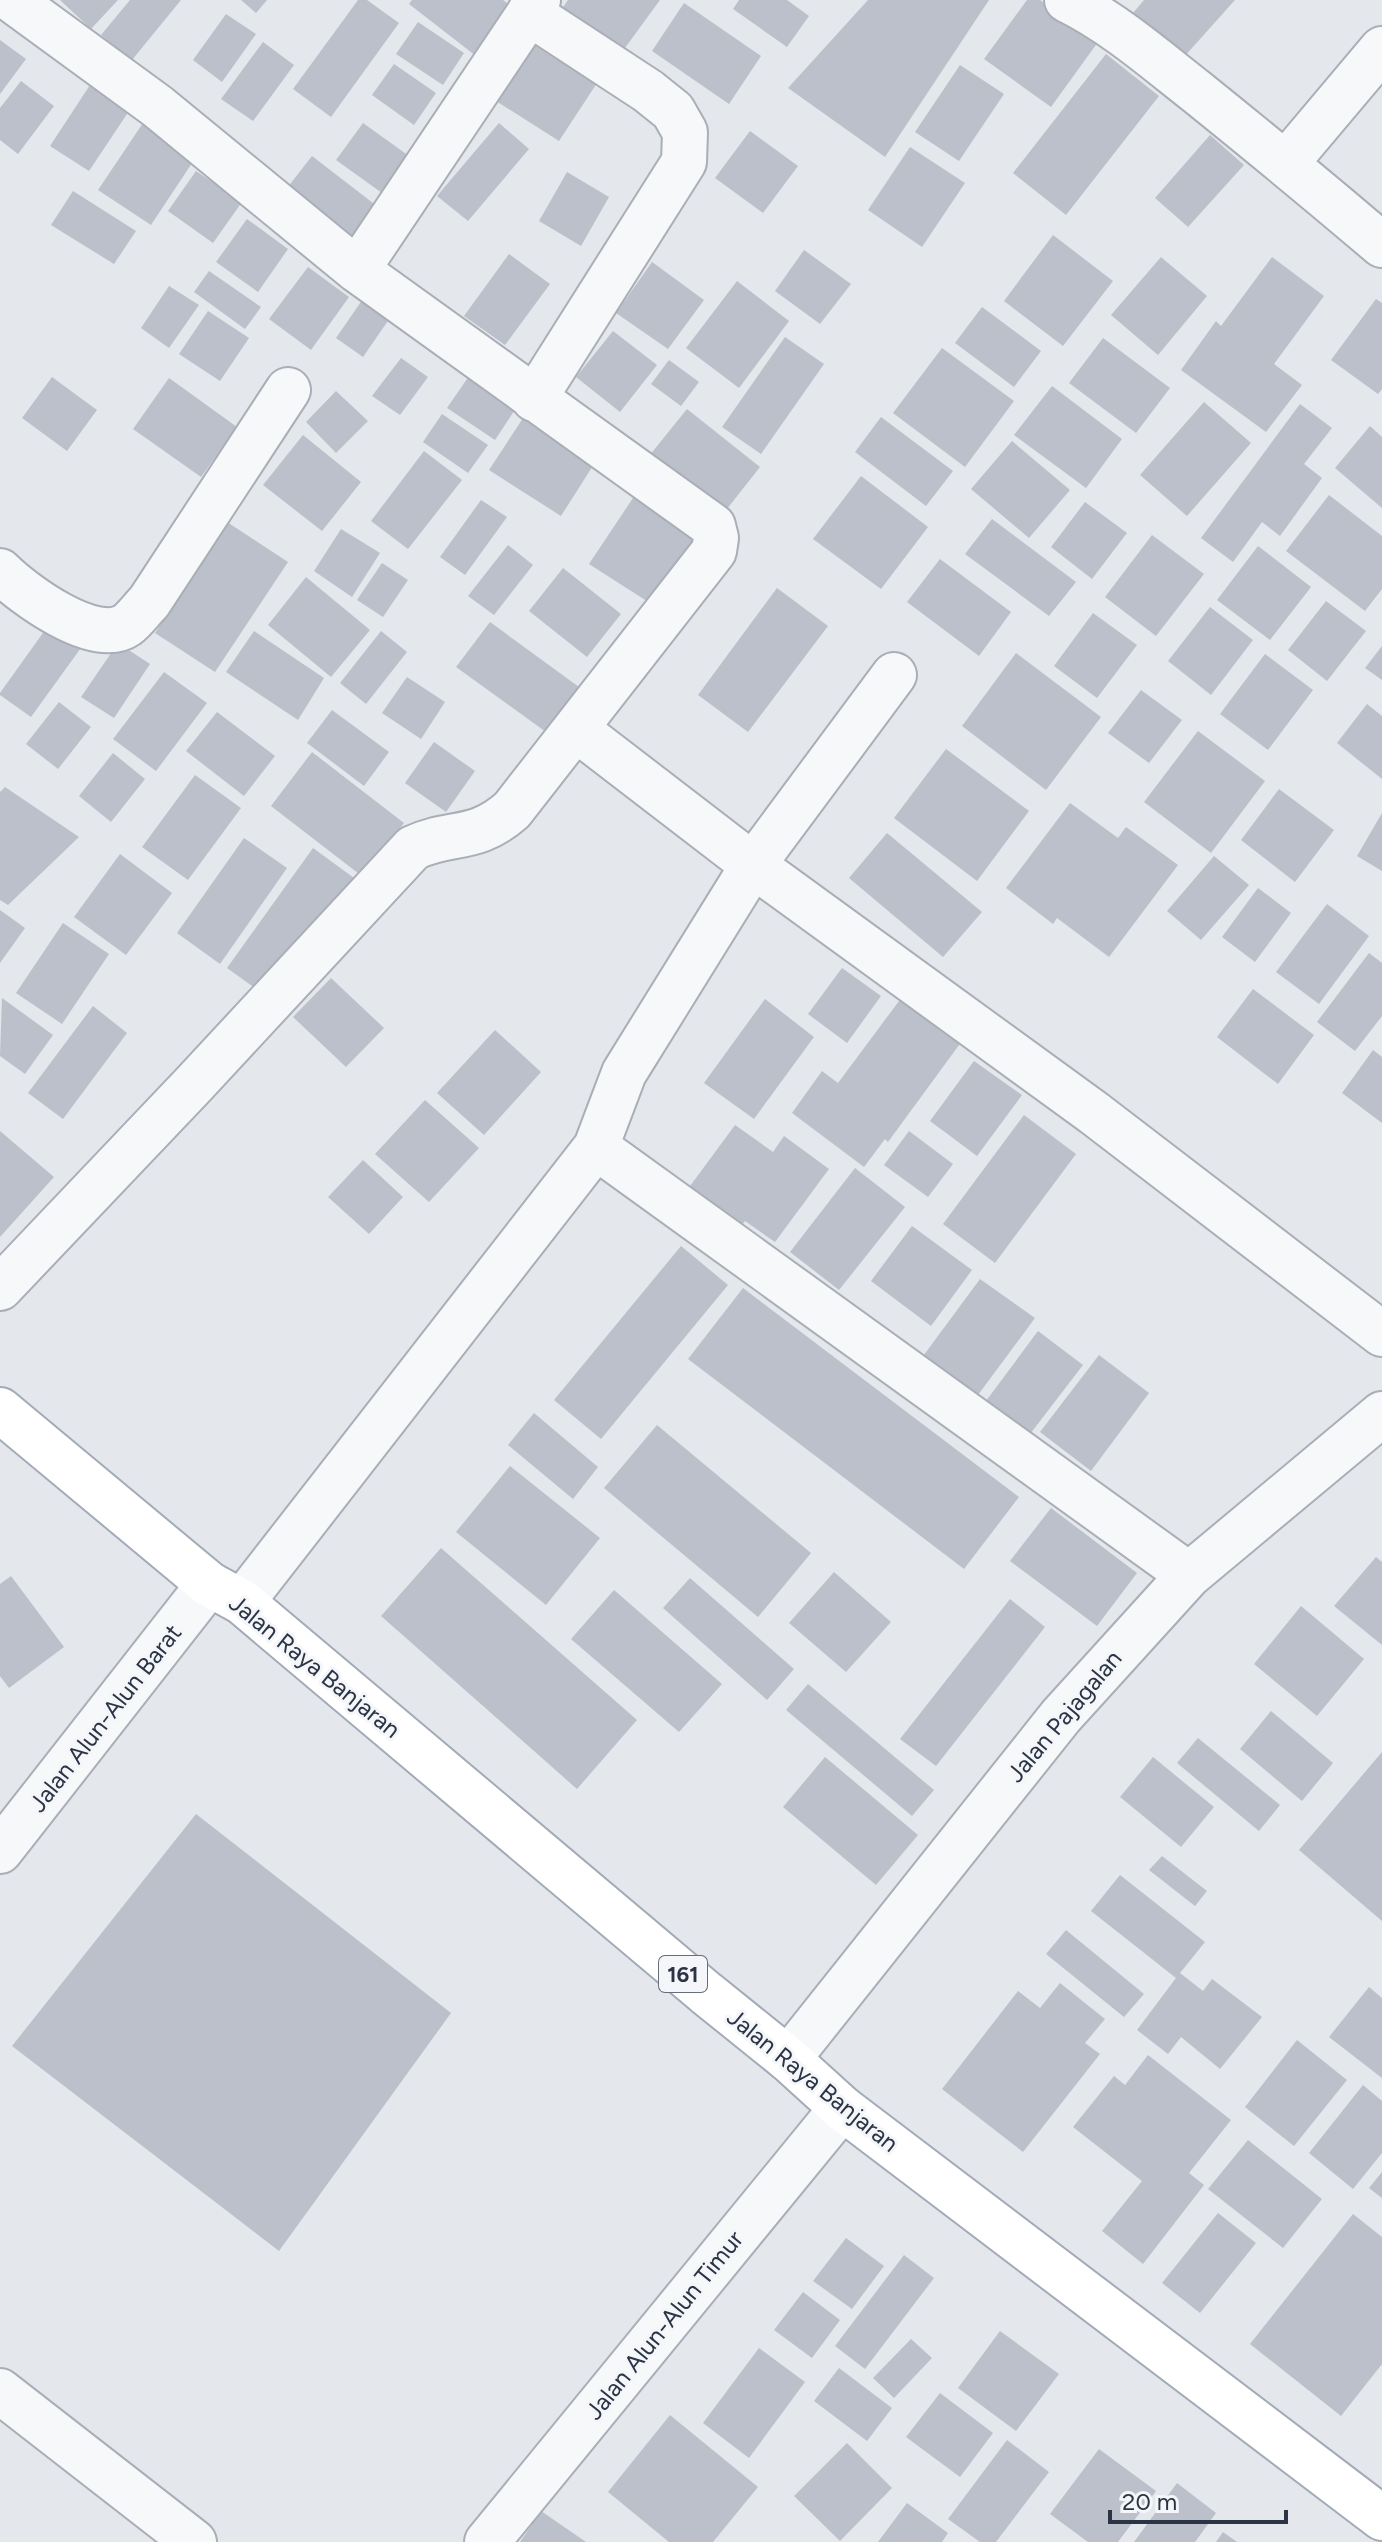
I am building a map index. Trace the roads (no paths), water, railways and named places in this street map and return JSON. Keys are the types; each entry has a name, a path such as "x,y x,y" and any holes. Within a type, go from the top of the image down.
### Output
{"main road":[{"name":"Jalan Raya Banjaran","path":"0,1410 226,1593 788,2059 842,2108 1382,2518"}],"street":[{"path":"0,1288 413,848 429,840 467,836 499,822 512,810 714,551 716,538 713,526 357,270 157,106 12,0"},
{"path":"1067,0 1143,51 1286,163 1382,245"},
{"path":"357,270 534,7 673,111 685,132 684,162 534,399"},
{"path":"1286,163 1382,49"},
{"path":"0,571 16,587 56,615 111,631 127,625 149,602 288,390"},
{"name":"Jalan Alun-Alun Barat","path":"0,1851 226,1593 596,1147 624,1073 753,865 894,675"},
{"path":"576,729 753,865 1094,1113 1382,1334"},
{"path":"596,1147 1189,1575"},
{"name":"Jalan Pajagalan","path":"788,2059 1061,1716 1189,1575 1382,1414"},
{"name":"Jalan Alun-Alun Timur","path":"487,2542 842,2108"},
{"path":"0,2391 194,2542"}]}
